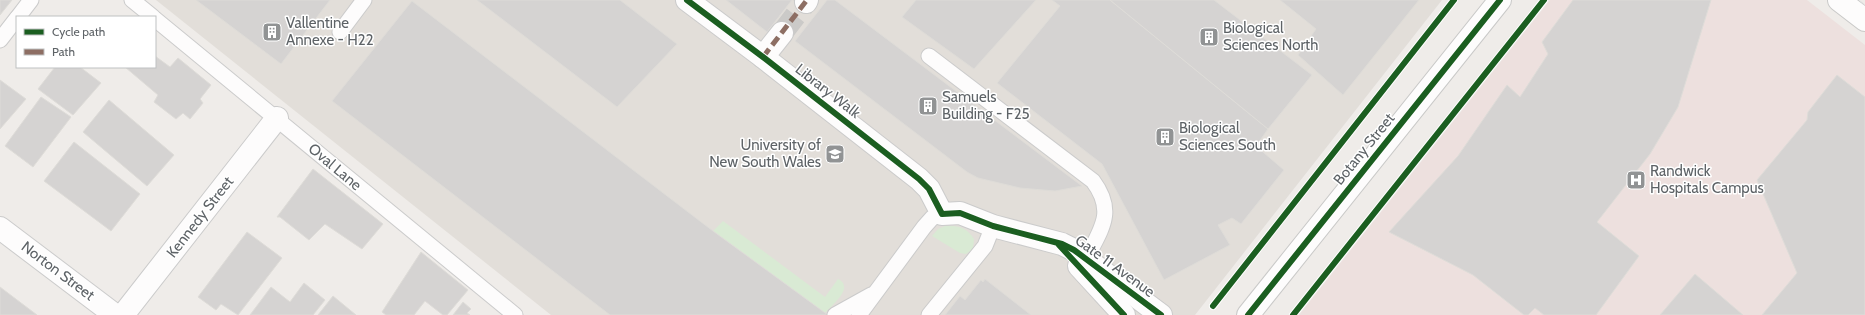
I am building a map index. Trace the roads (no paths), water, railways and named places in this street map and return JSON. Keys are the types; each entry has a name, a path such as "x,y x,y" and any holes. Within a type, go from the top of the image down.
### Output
{"street":[{"name":"Library Walk","path":"687,0 763,57 919,179 929,189 942,214"},
{"name":"Botany Street","path":"1248,315 1500,0"},
{"path":"1839,0 1865,20"},
{"path":"763,57 782,33"},
{"name":"Kennedy Street","path":"123,315 277,118"},
{"name":"Gate 11 Avenue","path":"942,214 960,213 993,226 1065,245 1083,264 1124,315"},
{"name":"Norton Street","path":"0,228 115,315"},
{"name":"Gate 11 Avenue","path":"1083,264 1161,315"}],"lane":[{"path":"19,16 31,0"},
{"path":"132,0 152,16"},
{"path":"340,32 364,0"},
{"path":"0,40 16,19"},
{"name":"Oval Lane","path":"156,20 515,315"},
{"path":"929,56 1093,181 1104,203 1106,216 1083,264"},
{"path":"859,315 924,227 932,218 942,214"},
{"path":"929,315 983,248 993,226"},
{"path":"835,315 875,292"}],"tunnel":[{"path":"782,33 806,2"}],"tram line":[{"path":"1859,0 1865,5"}],"place":[{"name":"Vallentine Annexe - H22","path":"272,32"},
{"name":"Biological Sciences North","path":"1209,37"},
{"name":"Samuels Building - F25","path":"928,106"},
{"name":"Biological Sciences South","path":"1165,137"},
{"name":"University of New South Wales","path":"835,154"},
{"name":"Randwick Hospitals Campus","path":"1636,180"}]}
